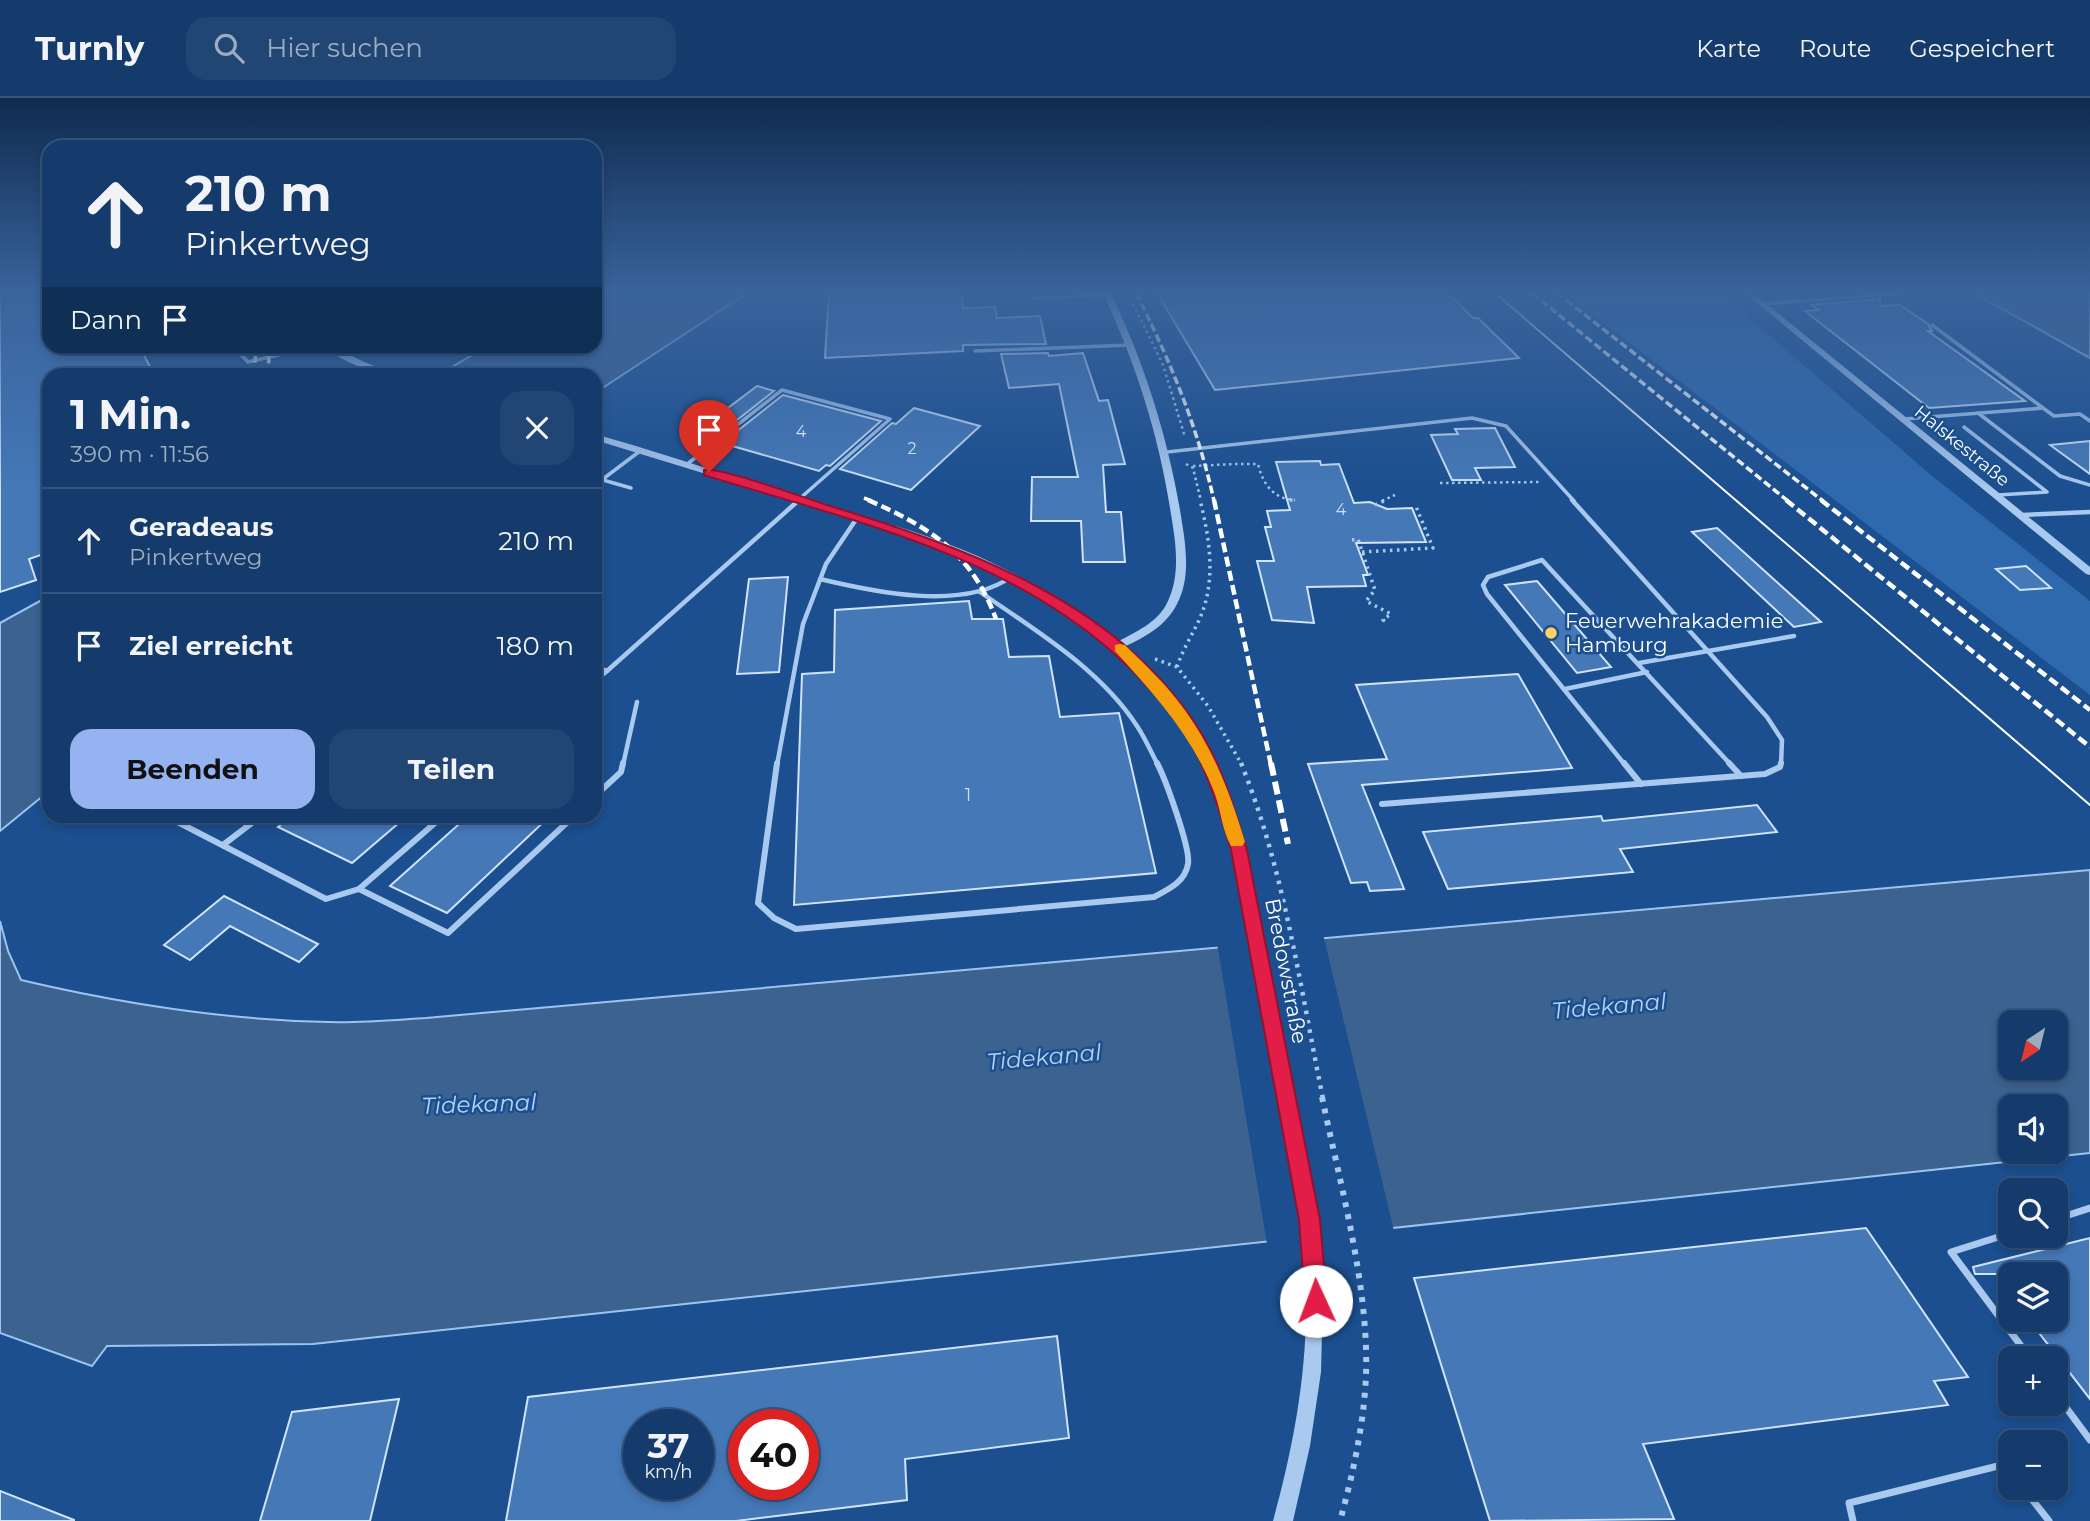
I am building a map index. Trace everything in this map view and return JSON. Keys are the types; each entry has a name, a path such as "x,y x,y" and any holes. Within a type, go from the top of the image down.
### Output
{"street":[{"path":"352,359 374,368"},
{"path":"602,439 956,551 1011,577 1118,646 1151,629 1163,617 1172,603 1180,578 1181,549 1167,452 1136,359"},
{"name":"Halskestraße","path":"1830,359 2090,572"},
{"name":"Bredowstraße","path":"1118,646 1174,706 1197,739 1223,794 1253,916 1310,1220 1317,1279 1314,1368 1299,1464 1283,1521"}],"lane":[{"path":"246,359 257,362 267,359"},
{"path":"1978,359 2053,416 2080,414 2090,421"},
{"path":"602,675 801,501 890,419 782,390 686,465"},
{"path":"1904,419 2043,408"},
{"path":"1978,413 2060,476 2090,485"},
{"path":"1167,452 1481,418 1499,423 1514,432 1708,650 1767,717 1784,744 1785,756 1780,767 1765,774 1382,804"},
{"path":"1964,427 2047,492 1998,495"},
{"path":"603,480 640,451"},
{"path":"603,480 631,488"},
{"path":"2022,515 2090,512"},
{"path":"857,519 826,564 803,624 790,681 759,881 758,903 774,918 796,929 808,928 1154,897 1180,882 1189,862 1167,782 1136,724 1097,679 1041,634 980,592"},
{"path":"1641,784 1487,594 1483,585 1488,577 1542,559 1741,776"},
{"path":"820,579 872,588 959,595 980,592 1011,577"},
{"path":"1639,663 1794,636"},
{"path":"602,669 607,671"},
{"path":"1565,689 1647,672"},
{"path":"602,790 621,772 637,702"},
{"path":"180,823 326,899 359,889 435,823"},
{"path":"222,845 252,823"},
{"path":"359,889 448,933 566,823"},
{"path":"2068,1215 2090,1208"},
{"path":"1998,1237 1951,1252 2021,1346"},
{"path":"2068,1410 2090,1440"},
{"path":"1853,1521 1849,1503 1998,1466"},
{"path":"2032,1500 2049,1521"}],"path":[{"path":"1160,359 1193,468 1209,547 1210,573 1203,611 1177,667 1208,706 1239,758 1261,810 1359,1277 1366,1374 1354,1468 1340,1521"},
{"path":"1231,446 1235,464"},
{"path":"1167,452 1193,468 1258,464 1262,482 1276,496 1294,500"},
{"path":"1440,483 1542,482"},
{"path":"1376,505 1395,495"},
{"path":"1362,552 1433,548 1415,504"},
{"path":"1352,540 1358,539 1375,590 1366,601 1391,614 1383,620 1387,622"}],"shaded area":[{"path":"1651,359 1797,359 1931,475 2090,601 2090,695"}],"water":[{"path":"465,359 646,359 602,388 602,368 450,368"},
{"path":"42,600 42,797 0,831 0,623"},
{"name":"Tidekanal","path":"2090,870 2090,1153 2068,1155 2068,1094 1998,1094 1998,1163 313,1344 107,1346 92,1366 0,1333 0,921 8,951 21,980 136,1003 212,1014 290,1021 377,1021"}],"pier":[{"path":"1323,934 1394,1231 1267,1244 1217,943"}],"building":[{"path":"0,359 146,359 151,368 42,368 42,554 29,559 36,580 0,592"},
{"path":"1002,359 1085,359 1099,401 1108,400 1125,464 1103,465 1106,512 1121,512 1125,562 1083,562 1081,521 1031,521 1032,477 1078,477 1059,384 1009,388"},
{"path":"1197,359 1506,359 1215,390"},
{"path":"1867,359 1967,359 2025,401 1929,408"},
{"path":"757,386 774,391 718,435 700,429"},
{"path":"783,395 881,421 830,466 826,465 819,471 722,443"},
{"path":"914,408 980,426 911,490 840,469 892,423 896,424"},
{"path":"1495,428 1515,467 1475,468 1481,480 1452,480 1431,435 1458,434 1455,429"},
{"path":"2090,441 2090,474 2050,445"},
{"path":"1320,461 1321,465 1339,464 1354,503 1370,502 1387,509 1412,508 1426,542 1356,543 1368,575 1363,575 1366,586 1307,587 1314,623 1272,620 1257,561 1274,561 1265,527 1271,527 1267,511 1290,510 1276,462"},
{"path":"1717,528 1821,622 1794,627 1692,532"},
{"path":"2026,566 2051,588 2020,590 1996,569"},
{"path":"788,577 779,672 737,674 749,579"},
{"path":"1537,581 1611,667 1577,673 1505,585"},
{"path":"969,601 972,619 1003,619 1009,657 1049,656 1060,717 1119,713 1156,873 794,905 802,674 834,672 835,610"},
{"path":"1518,674 1572,768 1362,785 1404,889 1370,891 1367,882 1351,883 1308,764 1387,759 1356,685"},
{"path":"1757,805 1777,832 1620,849 1633,872 1448,889 1423,832 1601,816 1603,821"},
{"path":"283,823 399,823 352,863 278,827"},
{"path":"460,823 543,823 447,913 390,886"},
{"path":"224,896 318,944 299,962 230,926 190,960 164,945"},
{"path":"1866,1228 1968,1377 1934,1381 1948,1405 1643,1444 1674,1519 1490,1521 1414,1278"},
{"path":"2090,1238 2090,1399 2068,1371 2068,1346 2049,1346 2038,1332 2068,1332 2068,1262 1998,1262 1998,1274 1975,1274 1973,1267 2050,1248 2068,1248 2068,1243"},
{"path":"1057,1336 1069,1438 905,1459 907,1500 736,1521 506,1521 528,1397"},
{"path":"399,1399 370,1521 260,1521 292,1412"},
{"path":"0,1491 74,1520 74,1521 0,1521"}],"tram line":[{"path":"1572,359 2090,805"}],"railway":[{"path":"254,368 255,359"},
{"path":"266,368 269,359"},
{"path":"1167,359 1200,447 1214,501"},
{"path":"1614,359 1788,501"},
{"path":"1642,359 1823,501"},
{"path":"864,498 872,501"},
{"path":"868,500 910,521 946,545 974,576 996,619"},
{"path":"1214,500 1271,765"},
{"path":"1786,500 2090,747"},
{"path":"1821,500 2090,710"},
{"path":"1271,763 1288,844"}],"slow traffic":[{"path":"1120,648 1148,675 1197,739 1223,794 1236,842"}],"place":[{"name":"Feuerwehrakademie Hamburg","path":"1551,633"}],"route":[{"path":"709,472 920,538 989,565 1075,615 1118,646 1148,675 1174,706 1197,739 1223,794 1239,850 1310,1220 1317,1279 1316,1301"}]}
